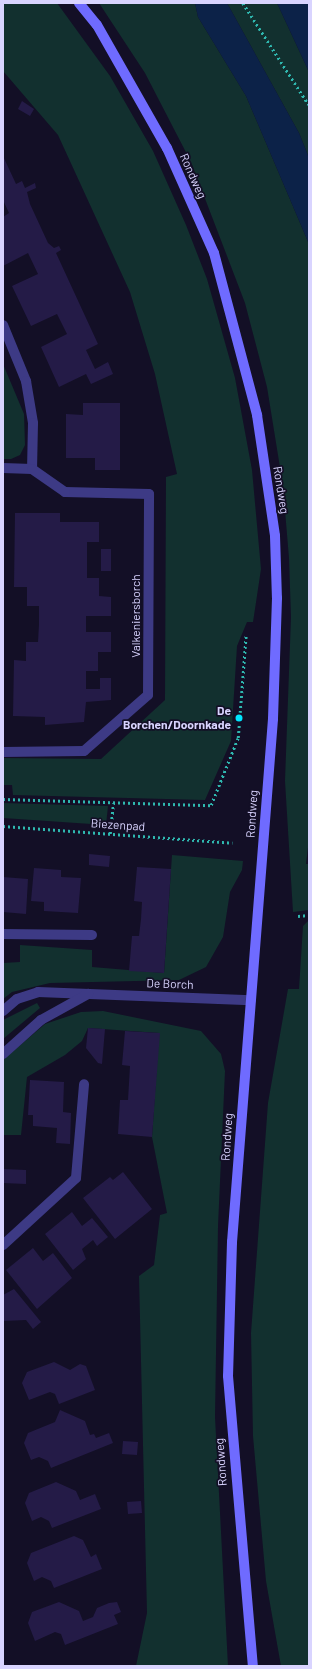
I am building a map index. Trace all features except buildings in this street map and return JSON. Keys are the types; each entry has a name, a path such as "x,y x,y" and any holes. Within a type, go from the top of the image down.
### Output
{"main road":[{"name":"Rondweg","path":"79,3 97,25 167,148 214,253 257,416 275,536 277,598 273,719 232,1242 228,1376 237,1508 253,1666"}],"street":[{"path":"3,325 26,381 33,423 32,469 3,468"},
{"name":"Valkeniersborch","path":"3,752 84,752 148,695 149,494 65,492 32,469"},
{"path":"3,934 92,935"},
{"name":"De Borch","path":"3,1011 17,999 38,992 251,1000"},
{"path":"3,1054 41,1020 88,994"},
{"path":"3,1245 76,1178 84,1084"}],"path":[{"path":"243,3 309,105"},
{"path":"3,799 211,805 238,738 246,634"},
{"path":"110,834 113,803"},
{"name":"Biezenpad","path":"3,826 232,843"},
{"path":"298,916 309,915"}],"green space":[{"path":"3,3 57,3 110,76 153,151 186,225 207,279 235,378 252,470 261,569 253,622 247,622 237,646 231,741 205,800 13,795 12,785 3,785 3,758 101,759 165,700 166,477 177,474 155,374 130,292 58,135 3,71"},
{"path":"99,3 195,3 198,17 246,96 309,244 309,839 306,864 309,864 309,910 293,912 285,781 291,617 289,558 283,486 267,387 245,303 191,162 145,73"},
{"path":"227,3 277,3 309,72 309,158 299,133"},
{"path":"3,364 24,414 25,445 20,455 11,459 3,459"},
{"path":"3,803 108,806 106,825 3,818"},
{"path":"172,855 243,861 242,870 230,892 223,937 206,967 179,980 50,983 12,992 3,999 3,963 20,962 20,945 92,950 92,967 164,973"},
{"path":"309,920 309,1666 281,1666 266,1581 253,1436 251,1333 268,1103 288,989 299,989 303,926"},
{"path":"37,1003 40,1008 3,1039 3,1020"},
{"path":"103,1011 201,1031 221,1054 225,1071 218,1226 215,1417 228,1666 136,1666 147,1613 139,1276 154,1265 160,1215 167,1213 152,1137 159,1033 88,1028 82,1041 65,1055 27,1077 21,1135 3,1135 3,1060 45,1024 81,1012"}],"water":[{"path":"195,3 227,3 299,133 309,158 309,244 246,96 198,17"},
{"path":"277,3 309,3 309,72"}],"place":[{"name":"De Borchen/Doornkade","path":"239,718"}]}
